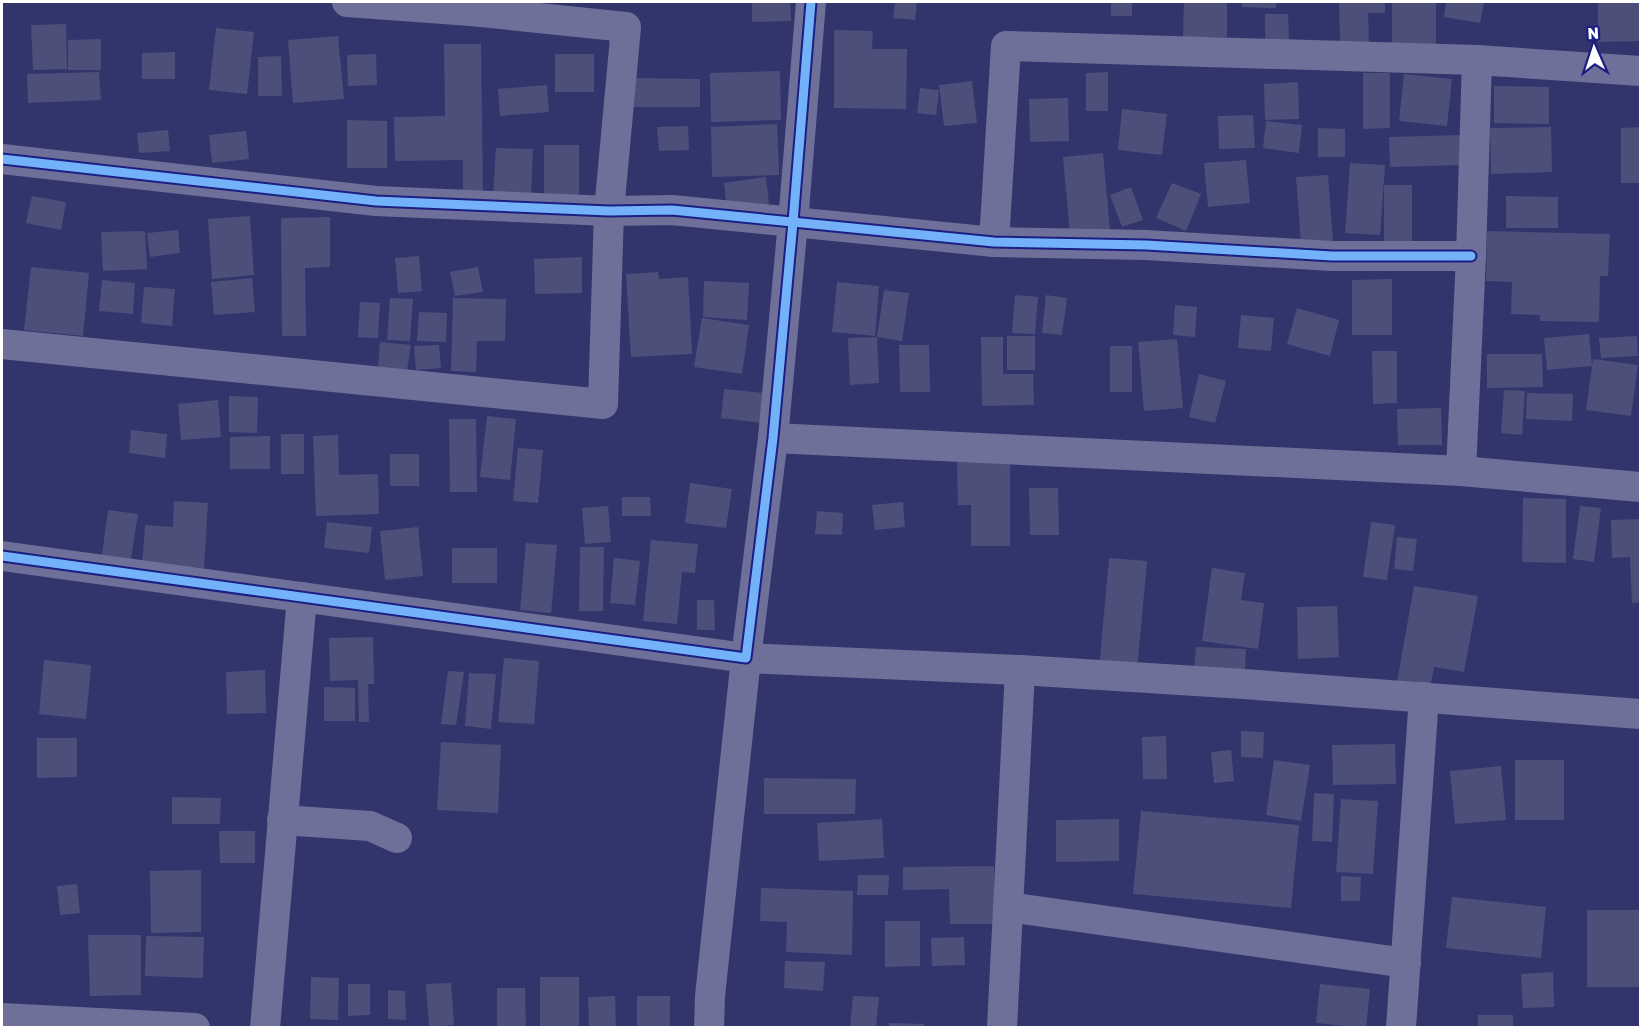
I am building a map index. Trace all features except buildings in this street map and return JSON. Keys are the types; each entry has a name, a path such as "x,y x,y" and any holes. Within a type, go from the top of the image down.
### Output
{"street":[{"path":"2,344 603,404 609,211 627,14 471,11 347,2"},
{"path":"709,1028 710,996 746,658 773,438 811,2"},
{"path":"994,242 1006,46 1477,60 1641,70"},
{"path":"1461,471 1477,60"},
{"path":"2,159 376,201 609,211 672,210 994,242 1146,245 1332,256 1471,256"},
{"path":"773,438 1461,471 1641,487"},
{"path":"2,555 746,658 1020,670 1641,714"},
{"path":"265,1028 302,597"},
{"path":"1002,1028 1020,670"},
{"path":"1401,1028 1424,697"},
{"path":"282,820 370,826 397,838"},
{"path":"1008,907 1406,963"},
{"path":"2,1018 195,1028"}],"cycle path":[{"path":"2,556 746,658 773,438 811,2"},
{"path":"2,159 376,201 609,211 672,210 994,242 1146,245 1332,256 1471,256"}]}
